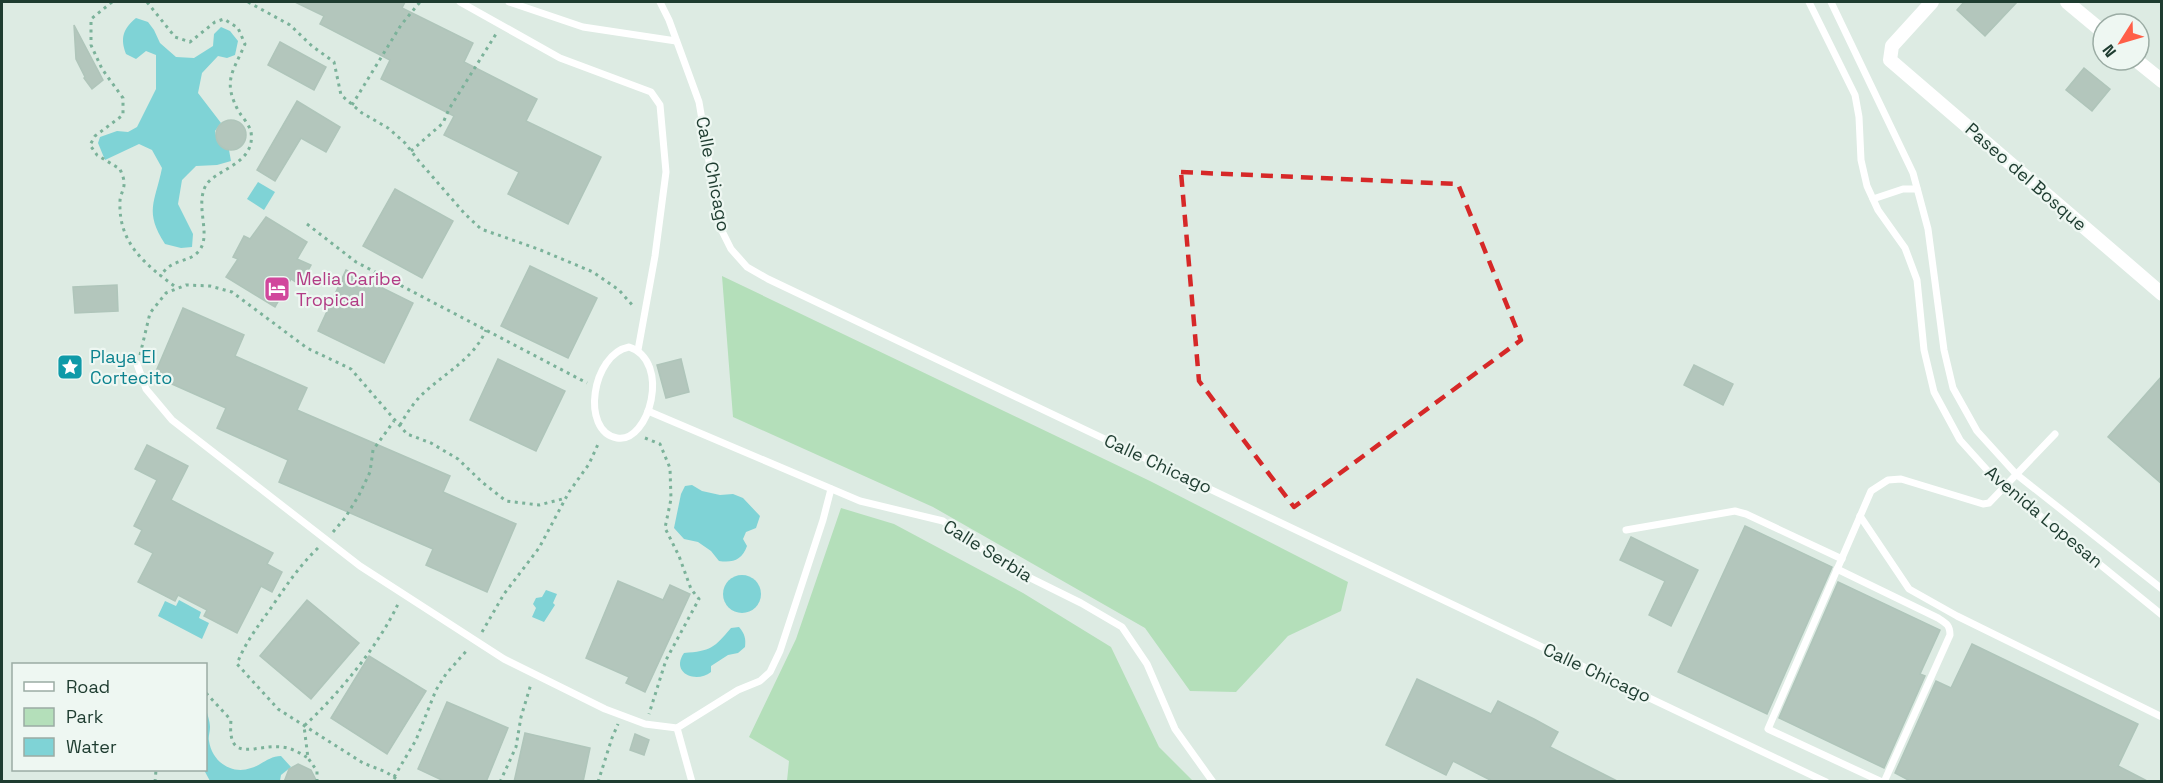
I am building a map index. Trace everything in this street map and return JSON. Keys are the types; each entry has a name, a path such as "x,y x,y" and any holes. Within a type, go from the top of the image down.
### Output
{"street":[{"name":"Paseo del Bosque","path":"1932,2 1892,46 1890,60 2162,294"},
{"path":"2067,2 2091,22"}],"lane":[{"path":"460,2 560,58 651,92 660,105 666,172 655,256 638,350"},
{"path":"509,2 583,27 676,42"},
{"name":"Calle Chicago","path":"660,2 669,20 699,102 720,227 731,249 747,267 1826,782"},
{"name":"Avenida Lopesan","path":"1809,2 1855,95 1859,117 1861,160 1867,186 1878,210 1905,248 1917,280 1924,350 1934,392 1960,440 2005,487 2162,615"},
{"name":"Avenida Lopesan","path":"1831,2 1913,173 1928,229 1944,350 1953,388 1977,431 2016,474 2162,589"},
{"path":"1873,199 1903,189 1917,189"},
{"path":"629,347 638,350 648,361 653,377 648,411 645,420 635,434 627,439 615,438 604,432 596,415 594,397 596,388 604,367 618,349 629,347"},
{"path":"137,364 146,389 172,420 360,566 504,659 645,724 677,728 738,690 760,681 770,672 780,651 831,489"},
{"name":"Calle Serbia","path":"648,411 860,501 943,521 1004,565 1081,603 1122,627 1147,664 1175,729 1213,782"},
{"path":"1837,569 1938,618 1950,627 1950,635 1883,782 1768,729 1837,569 1842,559 1871,491 1888,480 1901,479 1983,504 1994,499 2055,435"},
{"path":"1626,530 1735,511 1842,559"},
{"path":"1860,516 1909,589 1958,616 2162,717"},
{"path":"677,728 692,782"}],"path":[{"path":"111,2 91,19 91,45 102,69 123,98 123,115 95,136 90,145 97,155 120,169 124,182 120,199 121,222 129,244 160,276 177,288"},
{"path":"147,2 175,37 190,42 215,22 224,19 238,28 245,44 231,72 230,94 251,131 248,149 237,163 207,183 200,205 204,224 204,240 200,250 192,257 169,266 160,276"},
{"path":"248,2 290,25 312,46 334,62 340,95 388,128 405,143 465,214 481,229 593,272 619,290 643,318"},
{"path":"352,105 401,25 420,2"},
{"path":"411,151 443,123 489,42 502,25"},
{"path":"307,224 356,262 596,388"},
{"path":"137,364 150,313 166,293 186,285 210,286 232,292 307,348 351,369 407,434 431,442 458,459 506,501 539,505 566,498"},
{"path":"399,426 424,392 480,345 486,330"},
{"path":"394,777 416,740 436,690 458,658 476,641 504,594 539,548 566,498 589,464 604,432"},
{"path":"635,434 660,444 670,468 671,499 665,528 679,556 691,589 699,599 666,660 645,724"},
{"path":"304,726 319,713 370,653 402,594"},
{"path":"237,664 278,709 363,764 401,782"},
{"path":"500,782 516,747 521,717 534,674"},
{"path":"207,694 231,720 230,735 237,747 247,751 282,747 296,751 308,758 317,771 316,782"},
{"path":"598,782 622,715"},
{"path":"304,726 308,758"}],"highlighted area":[{"path":"1181,172 1458,184 1521,340 1294,507 1199,381"}],"green space":[{"path":"722,276 1150,481 1348,582 1341,611 1288,636 1236,692 1190,691 1145,628 933,507 733,417"},
{"path":"841,508 894,524 1023,593 1111,647 1159,747 1193,781 787,781 789,761 749,737 796,639"}],"water":[{"path":"136,18 148,22 160,43 176,57 194,58 213,46 214,34 221,27 230,31 238,41 235,55 227,58 218,56 202,73 198,93 221,123 215,131 219,142 229,150 231,161 217,165 196,166 182,180 178,204 193,234 192,247 181,248 165,244 159,233 153,207 162,168 152,150 139,144 105,160 98,143 100,137 117,131 128,132 137,127 156,89 156,55 146,51 136,59 126,54 124,48 124,34"},
{"path":"258,182 275,192 264,210 247,199"},
{"path":"692,485 702,491 720,495 733,494 743,498 760,516 756,528 746,532 743,539 747,546 736,560 719,561 711,551 698,542 684,539 674,528 681,494 685,486"},
{"path":"742,575 756,580 761,594 756,608 742,613 728,608 723,594 728,580"},
{"path":"546,590 557,594 553,603 555,605 544,622 532,617 536,608 533,604 536,598 542,597"},
{"path":"179,600 201,612 199,618 209,623 202,639 158,616 165,601 176,606"},
{"path":"739,627 744,634 745,647 738,653 728,655 711,666 711,672 705,675 692,677 682,671 680,666 684,653 711,647 731,628"},
{"path":"207,712 211,748 214,755 224,765 244,770 273,757 281,756 291,767 281,775 280,781 210,781 205,771 207,771"}],"building":[{"path":"295,2 405,2 402,8 473,43 464,62 537,99 526,121 601,157 568,224 508,194 519,172 444,135 454,116 381,79 390,60 320,24 324,16"},
{"path":"1964,2 2017,2 1985,36 1957,10"},
{"path":"74,25 103,80 92,89 84,78 76,59"},
{"path":"280,42 326,67 314,90 268,65"},
{"path":"2084,68 2110,89 2092,111 2066,90"},
{"path":"297,101 340,127 326,152 301,138 275,181 257,170"},
{"path":"231,120 242,124 246,135 242,146 231,150 220,146 216,135 220,124"},
{"path":"395,189 453,221 422,278 363,246"},
{"path":"266,217 307,242 297,259 311,265 300,285 291,279 275,307 226,277 238,259 233,257 244,236 250,239"},
{"path":"530,266 597,298 568,358 501,326"},
{"path":"346,270 413,303 384,363 318,331"},
{"path":"117,285 118,311 75,313 73,287"},
{"path":"183,308 244,335 235,356 307,388 297,410 450,476 443,492 516,524 487,592 426,565 433,549 279,482 288,460 217,428 226,408 154,376"},
{"path":"498,359 565,391 536,451 470,420"},
{"path":"681,359 689,392 666,398 657,365"},
{"path":"1694,365 1733,384 1723,405 1684,385"},
{"path":"2162,376 2162,484 2108,437"},
{"path":"147,445 188,466 171,500 273,553 267,564 282,572 272,592 261,586 237,633 204,616 207,610 178,595 175,601 138,582 153,553 135,544 142,530 134,526 157,480 135,469"},
{"path":"1745,526 1832,567 1767,714 1678,672"},
{"path":"1631,537 1698,570 1671,626 1649,615 1665,581 1620,560"},
{"path":"618,581 663,600 670,585 690,594 645,692 626,683 629,677 586,658"},
{"path":"1838,582 1940,630 1920,674 1925,676 1884,768 1779,718"},
{"path":"307,600 359,643 311,699 260,656"},
{"path":"1972,644 2138,724 2118,766 2149,782 1912,782 1895,773 1936,681 1951,688"},
{"path":"369,656 426,691 387,754 331,718"},
{"path":"1417,679 1491,714 1498,701 1534,719 1558,732 1550,747 1619,782 1494,782 1453,761 1446,775 1386,745"},
{"path":"447,702 508,728 486,782 446,782 418,769"},
{"path":"525,733 590,748 583,782 514,782"},
{"path":"635,734 649,740 644,755 630,750"},
{"path":"298,764 311,770 317,782 284,782 289,769"}],"place":[{"name":"Melia Caribe Tropical","path":"277,289"},
{"name":"Playa El Cortecito","path":"70,367"}]}
